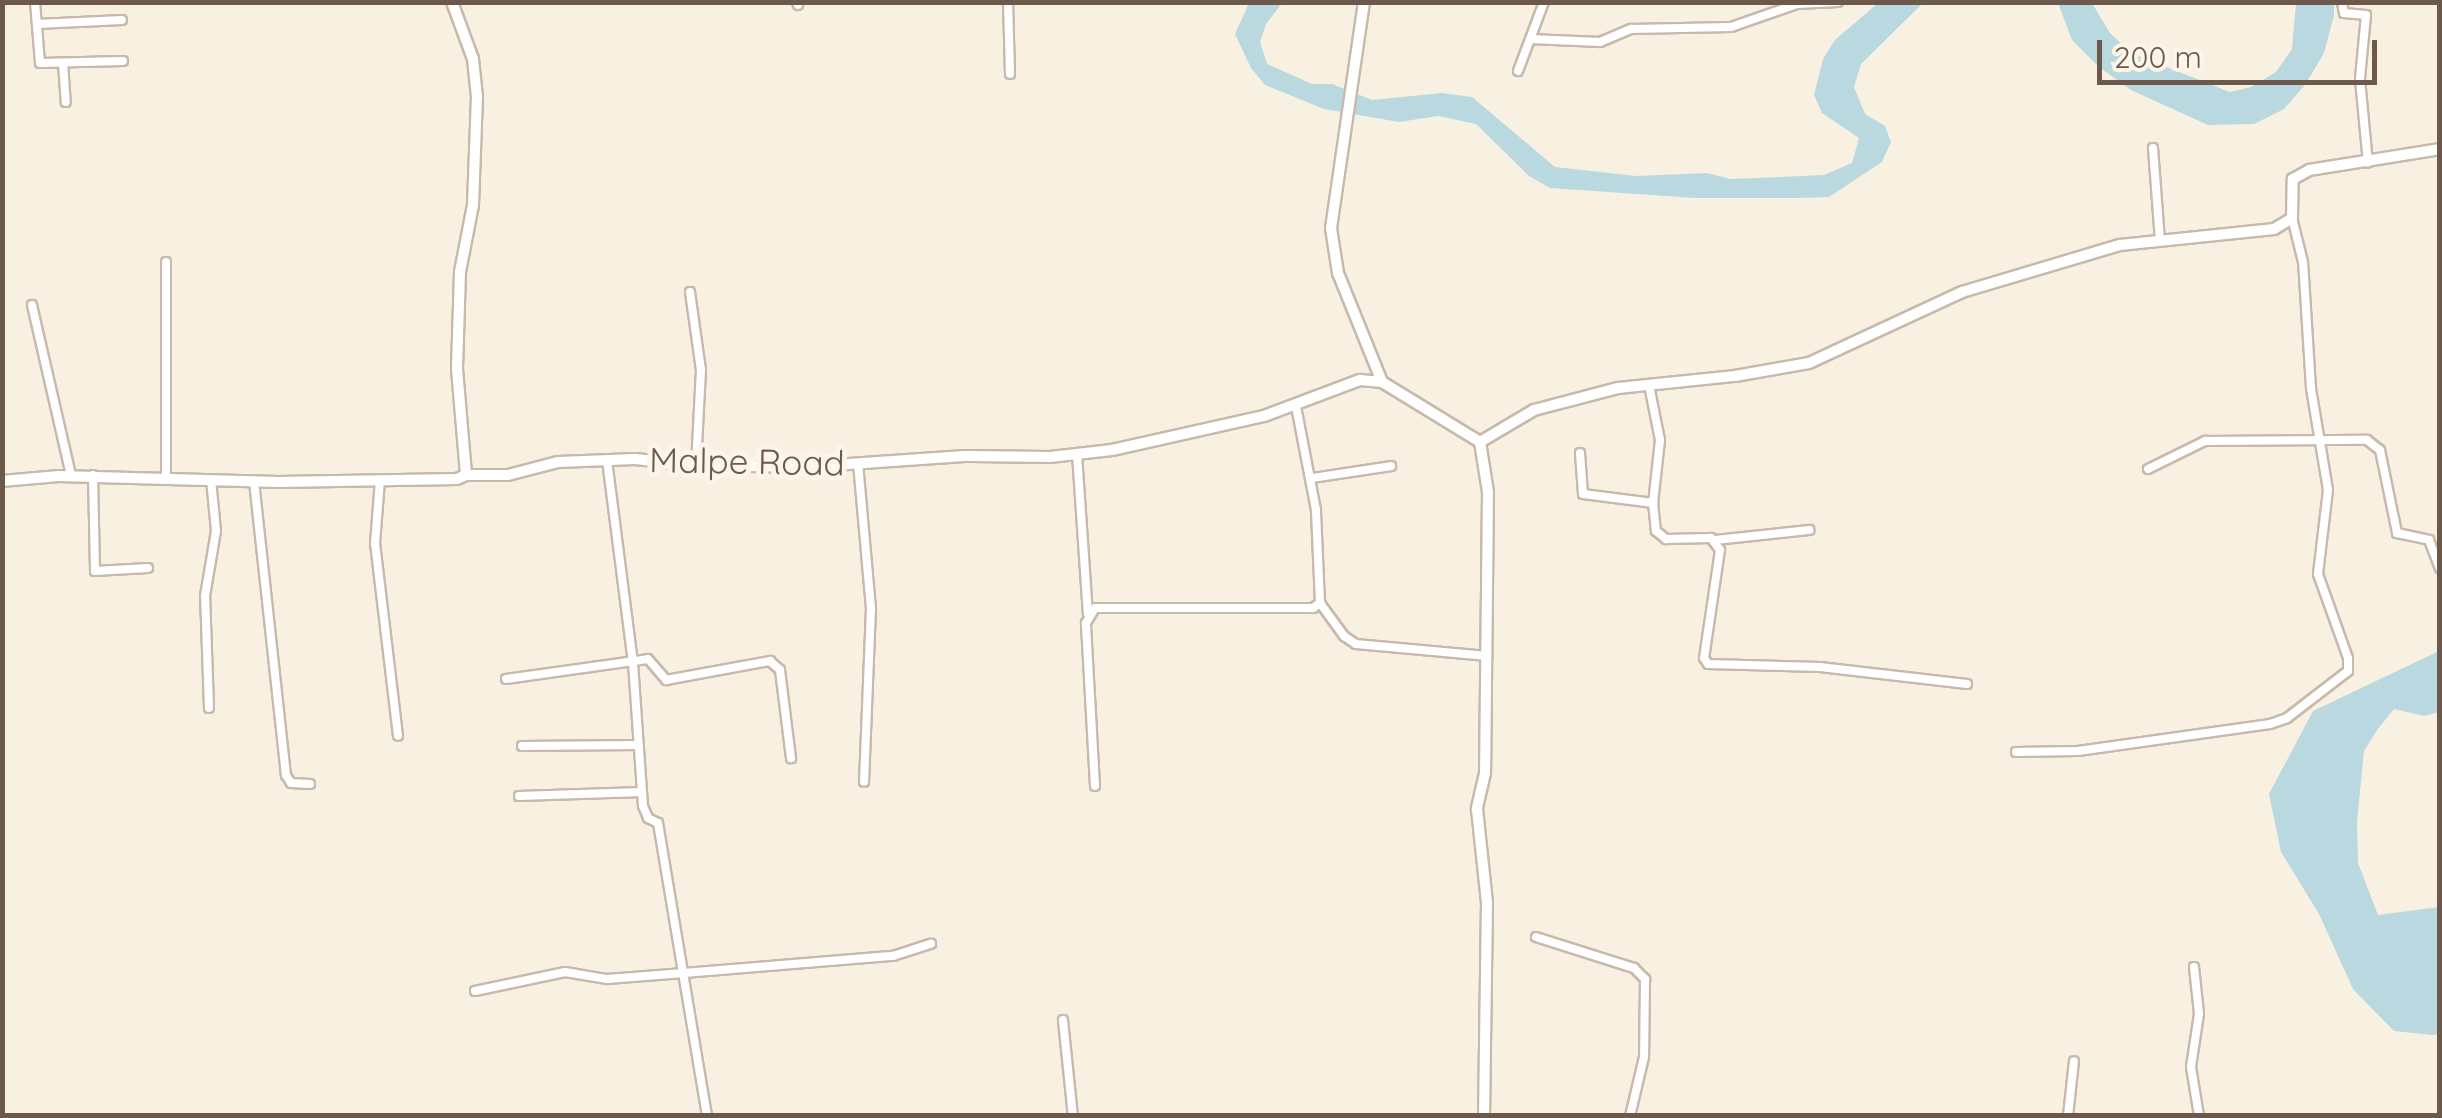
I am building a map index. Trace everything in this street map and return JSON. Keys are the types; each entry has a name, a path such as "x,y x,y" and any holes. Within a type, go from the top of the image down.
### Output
{"street":[{"path":"36,2 40,63 123,61"},
{"path":"452,2 473,59 477,96 473,205 460,272 457,369 466,475"},
{"path":"1008,2 1010,74"},
{"path":"1364,2 1331,228 1338,274 1382,382 1480,442 1488,492 1485,773 1477,809 1487,902 1484,1116"},
{"path":"1518,70 1544,2"},
{"path":"1530,39 1600,42 1630,29 1732,26 1797,4 1838,2"},
{"path":"2342,2 2344,13 2366,15 2360,79 2368,162"},
{"path":"36,24 122,20"},
{"path":"63,63 66,102"},
{"path":"2153,148 2160,241"},
{"path":"2016,752 2078,751 2270,724 2287,718 2345,677 2348,658 2318,574 2328,503 2311,388 2303,262 2292,218 2294,179 2309,170 2440,149"},
{"path":"1480,442 1534,410 1649,384 1808,363 1993,282 2120,244 2274,229 2292,218"},
{"path":"166,262 166,477"},
{"path":"690,292 701,370 696,466"},
{"path":"32,305 71,476"},
{"name":"Malpe Road","path":"2,482 93,475 254,481 380,480 508,475 558,462 606,460 696,466 1077,454 1128,446 1296,406 1360,380 1382,382"},
{"path":"1649,384 1660,440 1653,502 1654,523 1660,536 1714,540 1809,530"},
{"path":"1296,406 1312,478 1320,603 1344,636 1356,644 1487,656"},
{"path":"2148,470 2206,442 2367,440 2377,446 2394,526 2404,536 2428,540 2440,569"},
{"path":"1580,453 1583,494 1653,502"},
{"path":"1077,454 1095,786"},
{"path":"606,460 633,663 642,792 648,818 658,823 707,1116"},
{"path":"858,463 870,608 864,782"},
{"path":"1312,478 1390,466"},
{"path":"93,475 95,570 148,568"},
{"path":"209,708 206,577 216,531 211,479"},
{"path":"380,480 375,543 398,736"},
{"path":"254,481 286,775 291,783 310,784"},
{"path":"1714,540 1720,550 1704,658 1708,664 1820,667 1968,684"},
{"path":"1088,614 1095,608 1313,608 1320,603"},
{"path":"506,678 652,661 666,680 770,661 776,664 791,758"},
{"path":"522,746 639,745"},
{"path":"519,796 642,792"},
{"path":"1536,937 1634,968 1644,978 1644,1057 1630,1116"},
{"path":"475,991 565,972 606,979 684,974 893,956 931,944"},
{"path":"2194,967 2199,1014 2192,1067 2199,1116"},
{"path":"1063,1020 1073,1116"},
{"path":"2068,1116 2074,1061"}],"water":[{"path":"1249,3 1282,3 1266,24 1260,42 1267,64 1312,84 1332,84 1372,100 1442,93 1472,97 1555,167 1636,176 1707,173 1731,179 1824,175 1852,163 1859,138 1822,113 1814,95 1823,59 1835,40 1878,3 1923,3 1861,64 1854,87 1865,114 1885,126 1891,142 1882,162 1829,197 1695,198 1550,188 1529,176 1476,124 1438,116 1399,122 1324,109 1265,85 1251,68 1235,34"},
{"path":"2058,3 2092,3 2110,33 2131,53 2230,92 2251,87 2276,72 2292,49 2296,3 2334,3 2334,15 2324,53 2305,85 2284,109 2254,124 2208,125 2131,90 2099,67 2072,40"},
{"path":"2439,651 2439,712 2424,716 2394,709 2377,730 2364,751 2357,822 2358,863 2378,915 2439,907 2439,1034 2432,1035 2394,1031 2353,989 2319,914 2281,852 2269,794 2313,711"}]}
